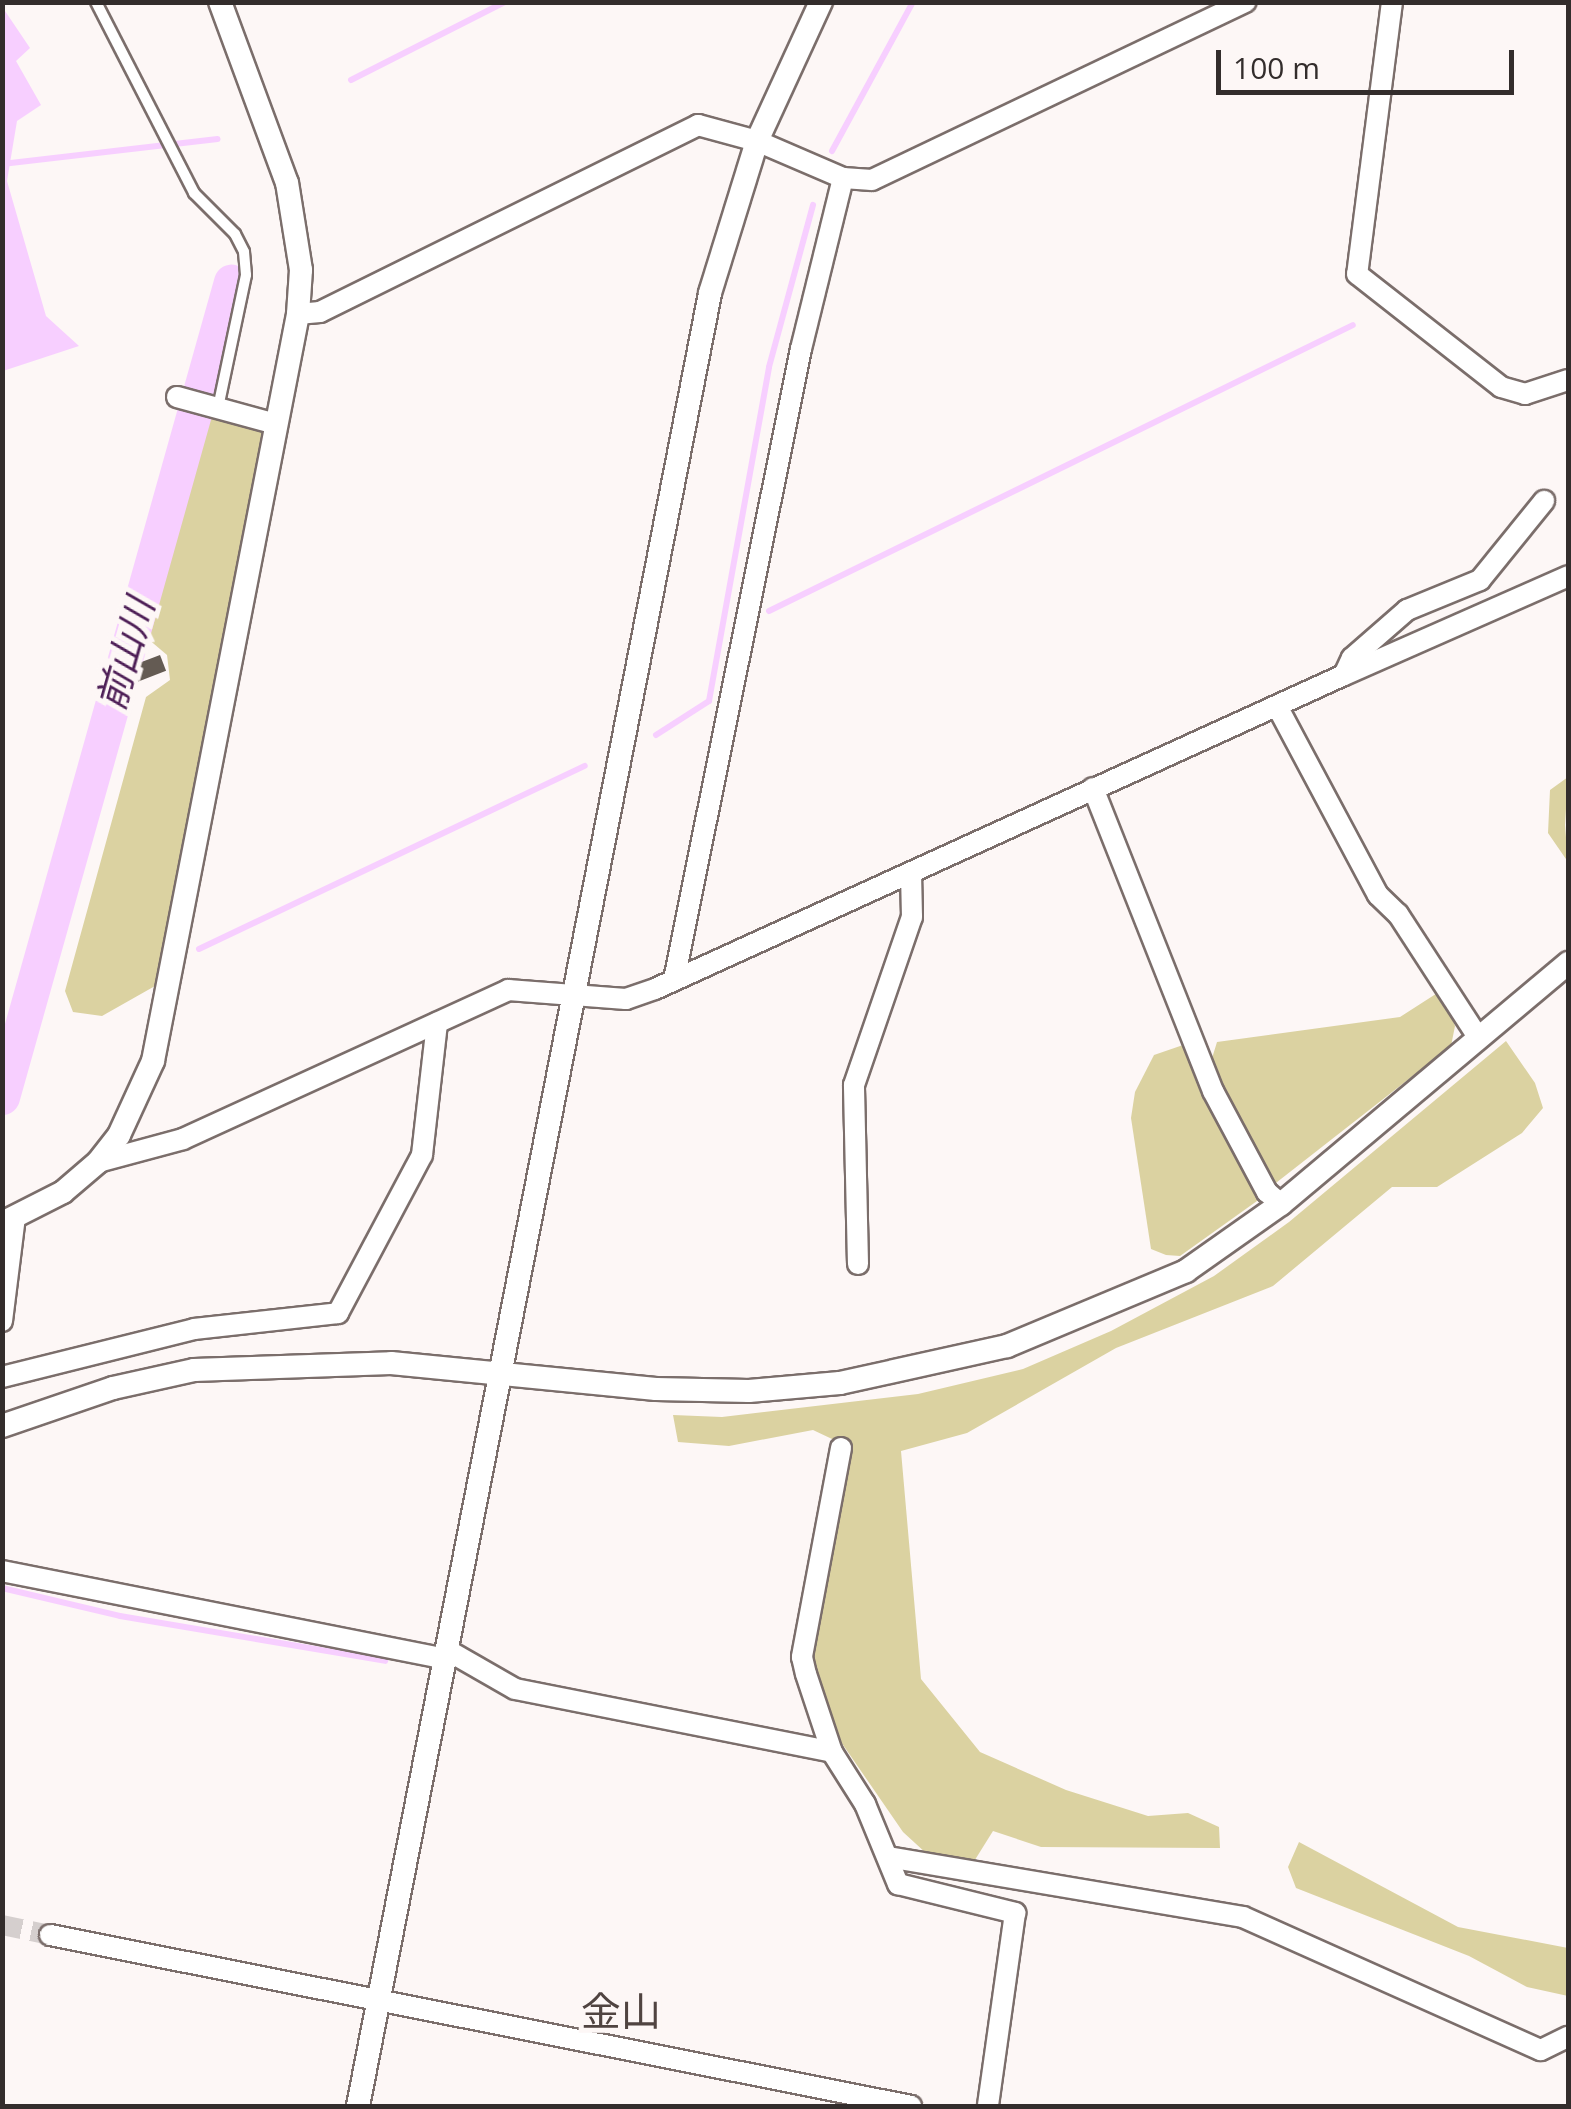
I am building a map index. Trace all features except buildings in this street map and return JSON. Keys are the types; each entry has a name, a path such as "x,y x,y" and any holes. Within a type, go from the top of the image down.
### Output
{"street":[{"path":"2,1322 9,1220 62,1192 98,1162 120,1134 152,1061 298,314 301,270 287,183 220,2"},
{"path":"358,2106 710,294 756,141 821,2"},
{"path":"298,314 320,312 698,125 756,141 843,178 872,180 1246,2"},
{"path":"1392,2 1357,274 1501,387 1524,394 1568,380"},
{"path":"674,980 801,349 843,178"},
{"path":"177,397 276,424"},
{"path":"1344,676 1352,658 1407,610 1480,580 1544,501"},
{"path":"98,1162 183,1139 508,990 626,999 674,980 1568,576"},
{"path":"1278,706 1378,895 1398,914 1478,1037"},
{"path":"1092,788 1213,1090 1267,1192 1281,1204"},
{"path":"858,1264 854,1085 912,918 911,873"},
{"path":"7,1424 113,1388 194,1370 391,1364 749,1391 840,1383 928,1366 1090,1316 1186,1271 1281,1204 1568,963"},
{"path":"2,1377 194,1329 338,1313 422,1156 437,1023"},
{"path":"841,1448 802,1656 832,1752 849,1774 902,1887 1016,1913 988,2106"},
{"path":"2,1570 446,1654 515,1690 832,1752"},
{"path":"888,1857 1243,1917 1541,2050 1568,2036"},
{"path":"50,1935 911,2106"}],"lane":[{"path":"96,2 194,193 235,234 244,252 246,275 212,407"}],"shaded area":[{"path":"3,8 30,48 16,61 41,105 17,121 7,181 46,316 79,346 3,371"},
{"path":"201,415 258,427 264,434 155,986 102,1016 73,1012 65,991 146,697 170,680 167,655 147,638"},
{"path":"1568,777 1568,862 1548,833 1550,790"},
{"path":"1442,990 1455,1026 1451,1046 1272,1186 1209,1068 1217,1042 1400,1017"},
{"path":"1506,1041 1535,1083 1543,1108 1522,1133 1437,1187 1392,1187 1273,1286 1116,1348 967,1433 901,1451 921,1679 980,1752 1066,1790 1148,1816 1188,1813 1219,1827 1220,1848 1041,1847 993,1831 973,1863 927,1854 903,1832 830,1726 808,1661 849,1447 813,1430 729,1446 678,1442 673,1415 722,1417 918,1394 1023,1369 1111,1331 1214,1276 1289,1222"},
{"path":"1186,1044 1264,1196 1180,1256 1151,1249 1131,1118 1135,1092 1154,1055"},
{"path":"1299,1842 1458,1927 1568,1948 1568,1996 1527,1987 1469,1956 1296,1888 1288,1867"}],"waterway":[{"path":"351,80 505,2"},
{"name":"前山川","path":"832,151 913,2"},
{"path":"2,164 218,139"},
{"name":"前山川","path":"656,735 709,701 769,367 813,205"},
{"name":"前山川","path":"2,1097 231,282"},
{"path":"769,611 1353,325"},
{"name":"前山川","path":"199,949 585,766"},
{"name":"前山川","path":"19,1026 33,1020"},
{"path":"2,1588 120,1616 385,1661"}],"tunnel":[{"path":"2,1925 50,1935"}],"district":[{"name":"金山","path":"621,2011"}]}
